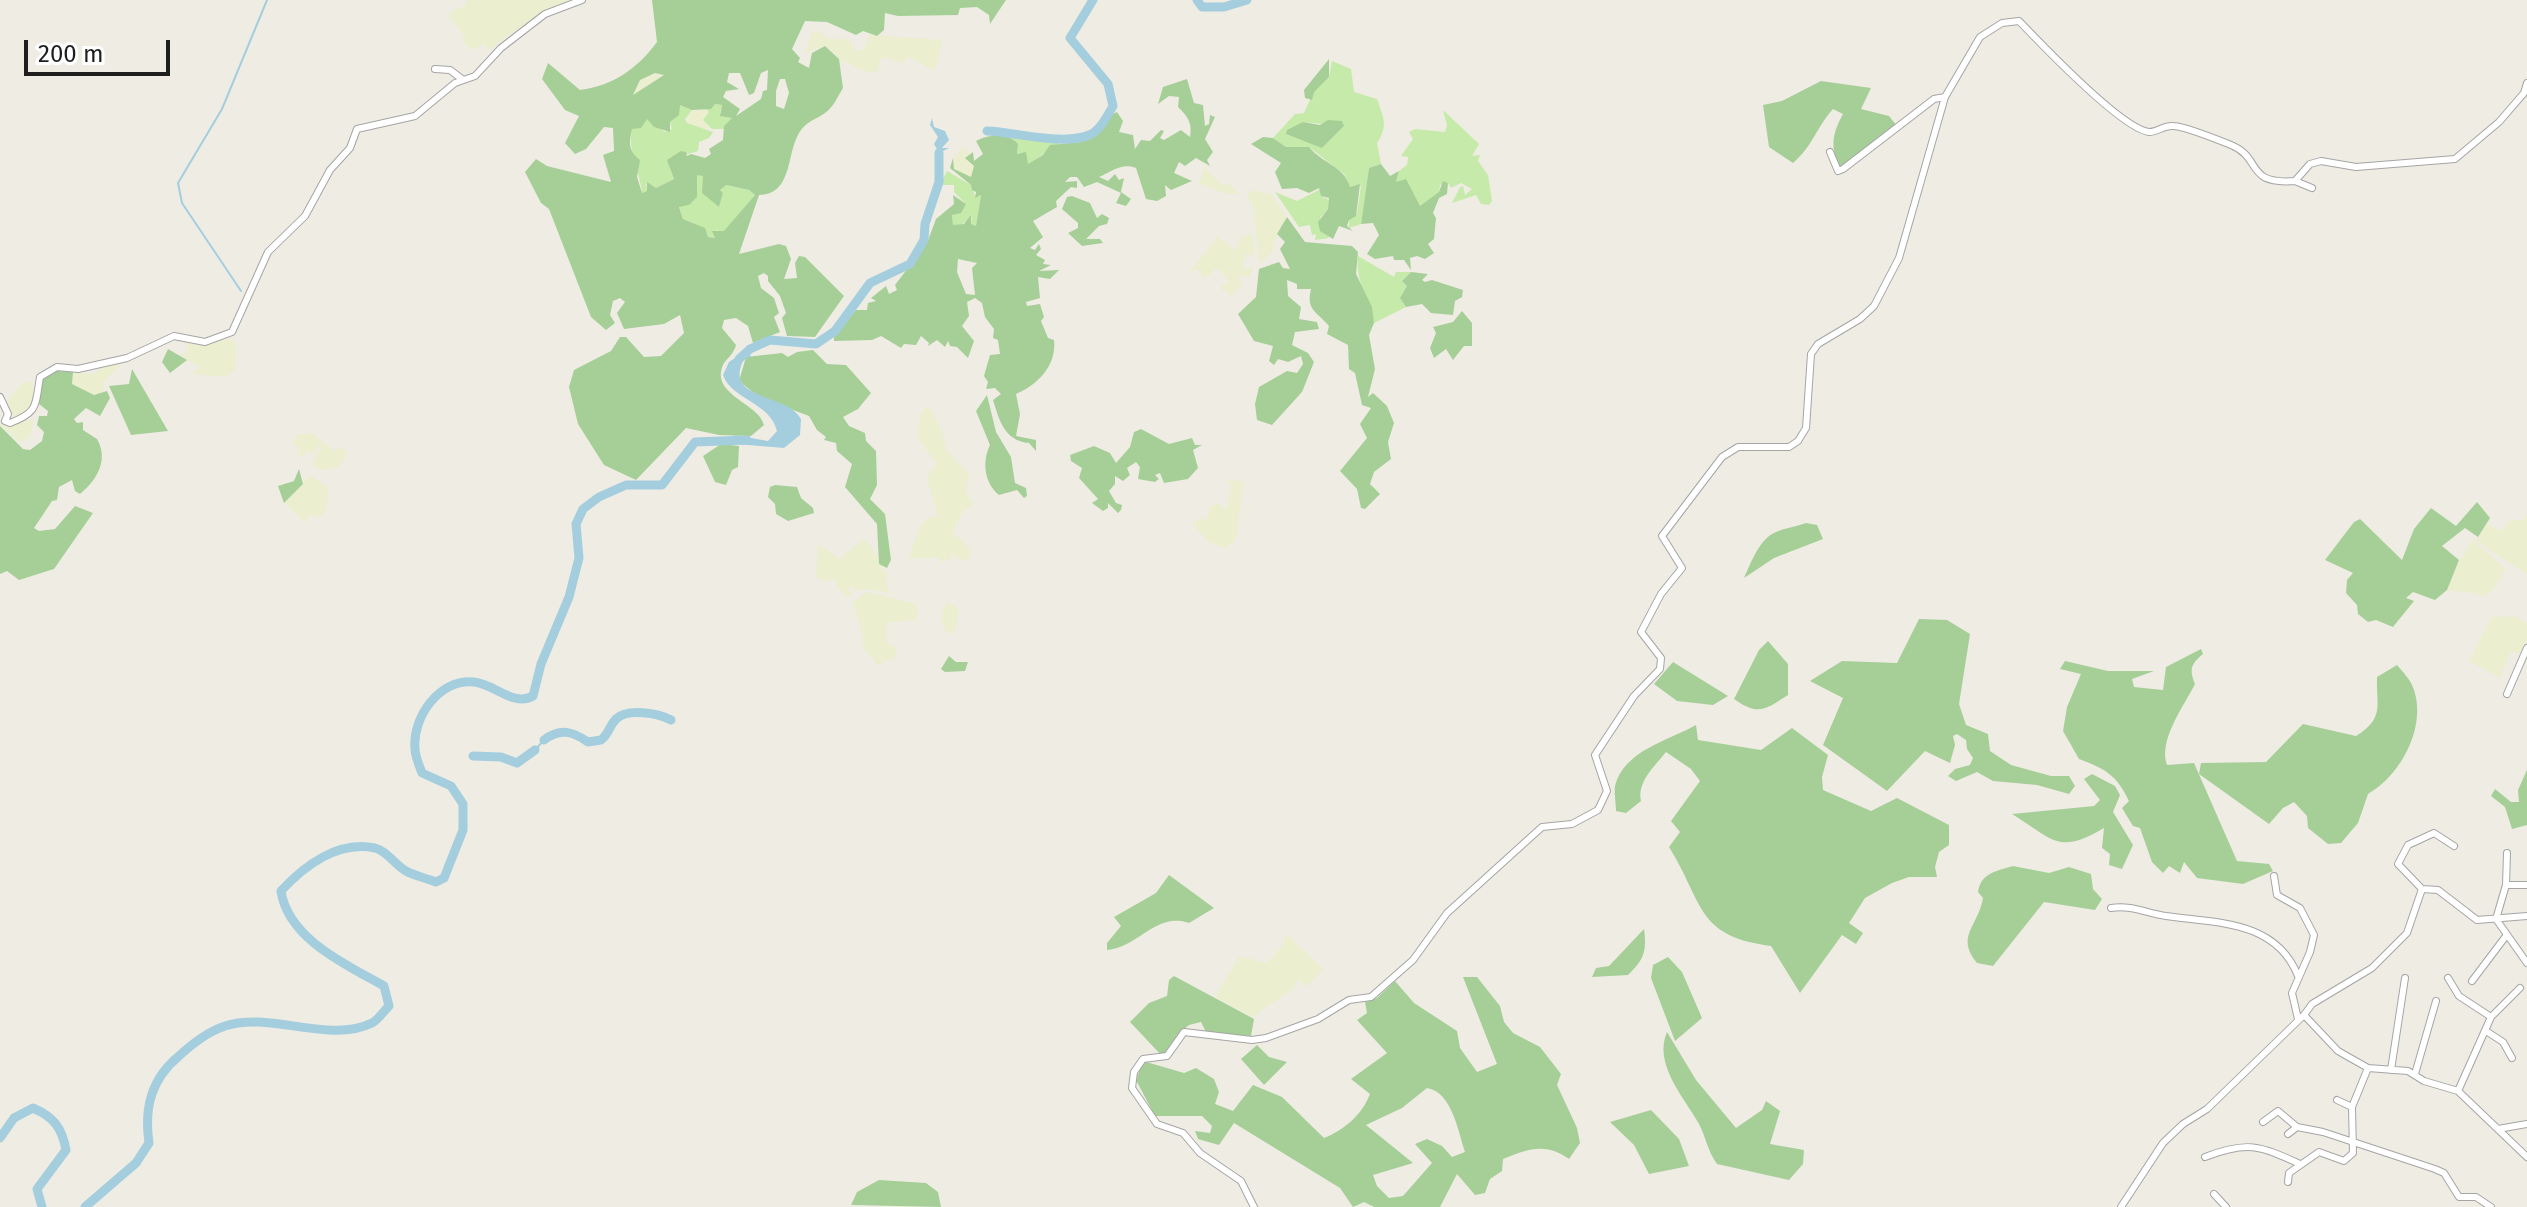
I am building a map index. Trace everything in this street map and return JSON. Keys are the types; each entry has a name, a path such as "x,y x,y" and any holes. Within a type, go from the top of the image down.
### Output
{"street":[{"path":"0,397 8,414 6,423 10,423 30,415 36,404 40,377 57,367 78,369 127,358 174,336 205,342 232,332 268,252 305,216 330,170 350,148 357,129 415,116 462,79 483,70 506,43 545,14 582,0"},
{"path":"1254,1207 1241,1181 1200,1153 1183,1133 1157,1124 1132,1088 1138,1065 1143,1059 1167,1056 1184,1032 1252,1040 1266,1038 1318,1019 1349,1000 1371,997 1413,960 1447,913 1542,827 1572,824 1598,810 1607,791 1595,755 1634,696 1660,669 1661,658 1641,632 1661,594 1682,568 1662,536 1722,457 1738,447 1789,447 1798,441 1806,428 1811,354 1818,344 1860,319 1874,306 1903,244 1945,97 1980,37 2002,23 2019,21 2070,73 2130,123 2148,132 2176,125 2232,145 2266,180 2295,181 2312,188"},
{"path":"435,69 450,70 462,79"},
{"path":"2295,181 2310,164 2321,161 2356,167 2455,159 2493,129 2524,93 2527,83"},
{"path":"1830,152 1838,171 1843,169 1934,99 1945,97"},
{"path":"2507,694 2527,648"},
{"path":"2454,846 2434,833 2408,845 2398,864 2422,889 2438,890 2477,920 2527,916"},
{"path":"2507,853 2506,885 2496,919 2527,963"},
{"path":"2274,876 2277,895 2300,908 2314,935 2292,993 2301,1017 2338,1051 2368,1068 2415,1074 2424,1081 2458,1091 2527,1157"},
{"path":"2506,885 2527,885"},
{"path":"2121,1207 2163,1143 2183,1124 2207,1109 2312,1004 2356,980 2407,933 2422,889"},
{"path":"2111,908 2130,906 2163,916 2200,917 2253,930 2281,947 2298,976"},
{"path":"2472,981 2506,936"},
{"path":"2391,1070 2405,978"},
{"path":"2448,978 2459,996 2491,1017"},
{"path":"2458,1091 2491,1017 2520,988"},
{"path":"2415,1074 2436,1001"},
{"path":"2486,1031 2503,1042 2512,1058"},
{"path":"2288,1182 2285,1176 2319,1152 2344,1161 2355,1145 2352,1107 2368,1068"},
{"path":"2337,1100 2352,1107"},
{"path":"2263,1122 2278,1111 2297,1127 2323,1132 2444,1173 2459,1197 2476,1197 2491,1207"},
{"path":"2498,1129 2523,1125 2527,1133"},
{"path":"2288,1134 2297,1127"},
{"path":"2205,1157 2236,1145 2249,1146 2300,1164"},
{"path":"2214,1194 2226,1207"},
{"path":"2463,1207 2464,1199"}],"green space":[{"path":"467,0 579,0 546,9 487,51 485,43 474,50 465,45 462,33 450,19 449,13 464,6"},
{"path":"652,0 1006,0 990,24 989,15 977,7 960,8 958,15 898,16 885,13 884,30 877,36 863,31 856,35 827,22 805,21 792,49 800,58 798,62 809,68 812,53 825,46 839,59 843,88 828,111 800,132 786,174 777,189 759,195 739,254 779,244 786,246 791,259 784,279 797,278 795,263 799,256 805,257 844,296 815,337 787,336 782,318 786,313 780,296 768,281 768,276 764,273 758,276 761,288 774,298 779,313 774,317 780,332 753,343 748,326 736,318 724,320 722,328 736,345 723,365 721,375 729,391 754,411 764,425 751,436 719,435 686,428 636,480 604,465 578,424 569,387 574,370 611,351 620,337 626,337 644,357 661,356 684,333 680,315 664,324 624,329 617,313 625,302 620,298 613,301 610,315 615,323 606,330 591,317 549,209 541,203 525,172 536,159 547,166 611,182 603,155 614,151 613,128 604,127 586,149 575,154 565,143 579,116 565,110 542,79 548,63 580,90 592,88 614,80 633,68 657,42","holes":["768,70 767,90 763,91 761,99 736,116 740,109 723,97 726,91 739,89 727,82 729,73 740,73 749,95 754,93 761,73","655,73 664,75 633,95 640,80","780,79 785,79 789,93 784,109 776,106","680,105 692,110 722,105 720,116 732,118 724,126 723,140 709,149 711,154 705,158 691,154 687,156 686,152 681,151 667,160 674,179 656,188 647,182 647,191 642,193 637,177 640,160 630,146 632,129 641,128 647,119 654,127 670,132 670,122 679,115","697,175 703,176 702,193 719,207 723,193 720,190 726,185 749,190 755,195 724,231 712,231 715,238 708,237 705,228 683,219 679,207 689,205 697,197"]},
{"path":"817,30 829,39 849,39 855,51 863,50 870,35 942,40 935,71 908,57 902,64 885,57 880,60 878,73 863,71 839,59 825,46 805,53 812,33"},
{"path":"1329,59 1329,77 1314,92 1312,100 1305,98 1304,90"},
{"path":"1332,61 1351,69 1354,92 1377,99 1384,121 1377,143 1381,164 1369,168 1361,224 1349,228 1349,219 1357,214 1361,186 1350,187 1344,174 1309,147 1286,147 1273,138 1295,114 1304,113 1314,91 1329,77","holes":["1303,122 1344,126 1322,148 1308,140"]},
{"path":"656,73 664,75 631,96 639,80"},
{"path":"1187,79 1194,103 1203,105 1205,126 1209,124 1210,115 1215,117 1205,139 1213,152 1207,160 1210,166 1196,158 1185,166 1179,162 1174,173 1192,181 1171,190 1165,185 1166,196 1157,201 1146,199 1136,168 1121,167 1099,177 1108,181 1115,174 1119,180 1124,178 1121,192 1131,199 1126,206 1116,203 1121,193 1097,182 1084,187 1077,177 1070,177 1065,182 1077,181 1077,188 1071,187 1056,201 1057,207 1033,221 1043,237 1030,248 1035,250 1039,244 1041,249 1036,255 1045,260 1043,264 1051,265 1039,271 1059,270 1050,279 1038,277 1040,298 1026,302 1027,306 1040,304 1044,317 1041,321 1048,338 1054,340 1049,366 1038,380 1016,394 1020,414 1016,436 1036,440 1036,451 1029,443 1008,434 993,400 1001,394 995,388 986,389 988,382 984,376 990,355 1000,354 998,340 993,338 994,329 985,317 982,303 975,298 967,302 969,316 962,326 974,341 968,358 957,347 950,346 948,341 945,347 937,340 928,346 929,343 921,336 916,345 904,344 901,348 881,336 872,340 834,341 834,336 856,310 867,310 868,303 876,301 871,298 886,286 889,294 897,290 895,285 927,243 936,219 954,204 953,195 966,204 961,213 952,215 953,225 964,224 971,215 971,224 976,226 981,195 975,198 976,192 971,185 950,168 953,158 954,169 971,177 974,166 965,158 973,152 974,161 983,154 976,141 998,135 1014,140 1018,144 1017,154 1026,152 1028,164 1043,155 1050,145 1081,142 1106,121 1106,113 1111,115 1117,112 1123,121 1119,132 1133,135 1135,149 1141,140 1150,141 1161,130 1164,131 1160,138 1164,140 1181,130 1190,137 1189,122 1178,107 1179,97 1169,96 1158,104 1163,87","holes":["958,259 977,263 972,268 975,295 966,294 957,272"]},
{"path":"1821,81 1871,88 1861,109 1889,116 1897,126 1840,168 1834,141 1843,114 1833,109 1793,163 1769,147 1763,105 1782,101"},
{"path":"715,104 722,105 720,113 732,118 724,129 712,129 703,120 709,112 704,107 711,108"},
{"path":"680,105 692,110 685,119 687,123 713,132 709,138 699,142 698,151 668,160 674,179 656,188 646,183 647,191 642,193 632,153 632,128 647,119 665,132 672,129 670,122 679,114 676,108"},
{"path":"704,107 710,112 703,120 711,128 703,130 687,123 687,114"},
{"path":"1443,110 1479,144 1472,156 1480,155 1478,161 1488,175 1492,201 1489,205 1481,204 1476,195 1452,203 1460,187 1463,186 1465,195 1472,189 1461,183 1451,188 1448,183 1440,185 1439,192 1420,207 1414,195 1396,182 1399,171 1407,165 1408,157 1401,156 1413,139 1409,132 1415,129 1445,132 1447,125"},
{"path":"1328,120 1342,121 1344,126 1322,148 1286,134 1287,130 1303,122 1320,125"},
{"path":"1020,136 1059,143 1028,165 1021,153 1017,154 1018,144 1011,138"},
{"path":"1263,137 1273,138 1286,147 1309,147 1338,169 1350,187 1360,184 1356,216 1349,220 1347,226 1353,231 1339,226 1333,239 1320,231 1318,222 1328,209 1329,198 1321,196 1319,188 1309,193 1297,188 1282,189 1275,172 1281,163 1251,144"},
{"path":"964,147 970,152 965,158 974,167 971,177 954,169 953,158"},
{"path":"1381,164 1390,176 1399,171 1396,182 1406,179 1420,206 1439,192 1443,181 1448,183 1447,194 1439,198 1433,213 1436,218 1434,239 1428,244 1434,253 1425,259 1417,256 1410,258 1411,270 1404,260 1394,260 1393,256 1375,259 1367,254 1379,235 1373,223 1361,224 1369,168"},
{"path":"1204,168 1223,185 1230,183 1238,194 1223,193 1199,183"},
{"path":"947,171 971,185 975,196 981,194 976,227 971,224 972,217 961,225 953,225 952,215 966,204 954,192 954,185 940,185"},
{"path":"697,174 703,176 709,196 719,207 723,193 720,190 725,185 749,190 755,195 724,232 716,230 716,238 708,237 700,226 683,219 679,206 689,205"},
{"path":"1321,189 1321,196 1329,200 1328,209 1320,218 1329,238 1315,240 1316,234 1312,235 1310,225 1299,227 1275,192 1297,201"},
{"path":"1254,190 1271,194 1287,217 1277,234 1273,251 1260,264 1253,209 1247,193"},
{"path":"1067,197 1090,203 1097,218 1102,214 1109,218 1107,224 1099,226 1086,239 1100,239 1103,243 1082,246 1068,233 1078,228 1078,223 1062,209"},
{"path":"1287,217 1305,242 1352,246 1358,252 1356,274 1372,307 1374,323 1369,335 1375,369 1368,397 1373,393 1387,406 1394,423 1388,442 1391,459 1374,472 1370,484 1380,494 1365,509 1361,508 1357,489 1340,471 1367,438 1360,424 1371,408 1362,405 1355,373 1349,369 1348,345 1327,334 1329,326 1311,306 1311,289 1297,289 1297,284 1287,280 1288,296 1301,307 1299,319 1317,322 1319,329 1295,332 1292,345 1308,353 1314,362 1302,392 1272,425 1257,420 1255,404 1259,387 1287,371 1297,373 1303,364 1301,356 1288,362 1278,359 1274,365 1269,361 1273,346 1254,341 1238,314 1256,297 1259,269 1279,262 1283,268 1290,269 1280,249 1285,242 1277,234"},
{"path":"1252,233 1255,256 1247,254 1242,263 1245,270 1255,266 1248,278 1245,275 1237,277 1243,283 1231,297 1225,290 1221,292 1222,285 1229,281 1219,270 1215,269 1205,279 1196,269 1187,275 1218,236 1234,250 1238,248 1235,246 1239,245 1239,238"},
{"path":"1358,256 1394,277 1396,272 1411,272 1402,281 1407,286 1403,303 1406,307 1374,323 1359,275"},
{"path":"1411,272 1428,274 1422,280 1425,282 1432,280 1463,290 1462,297 1455,301 1453,315 1431,313 1422,304 1406,307 1400,298 1407,286 1402,281"},
{"path":"1462,311 1472,323 1472,346 1464,346 1453,360 1446,349 1434,358 1430,348 1436,333 1433,327 1453,322"},
{"path":"231,339 236,344 235,370 225,377 192,374 200,367 181,357 189,349 183,341 203,344"},
{"path":"168,349 187,360 170,373 162,362"},
{"path":"813,350 827,364 846,365 871,393 858,409 843,417 849,426 865,433 866,441 876,451 877,485 870,499 885,514 891,560 887,568 879,564 877,524 845,487 852,464 837,451 836,443 824,440 826,437 817,430 809,416 759,397 739,381 746,357 782,353 788,357"},
{"path":"124,362 104,381 103,392 95,395 72,384 73,372 93,374 104,366"},
{"path":"132,369 168,431 131,435 109,386 129,384"},
{"path":"57,371 73,372 72,384 94,395 107,391 110,398 100,416 86,408 74,419 77,423 83,422 83,430 97,439 101,462 96,476 80,494 75,491 72,480 59,487 57,500 52,501 34,528 39,531 55,529 75,506 93,513 54,569 19,580 7,571 0,574 0,426 23,449 30,450 42,441 44,432 37,425 39,416 47,416 48,411 39,404 42,377"},
{"path":"32,381 34,403 29,411 13,416 7,401 21,384"},
{"path":"987,395 996,432 1011,457 1015,483 1026,488 1027,496 1024,498 1017,490 999,495 987,478 985,465 990,445 976,411"},
{"path":"925,407 931,409 947,450 969,474 966,491 974,505 963,511 952,534 963,540 970,550 969,558 964,561 951,554 950,562 946,559 943,563 937,557 908,559 921,524 930,517 937,516 939,521 927,478 936,463 917,437 920,415"},
{"path":"16,417 34,421 31,434 21,443 0,425"},
{"path":"1141,429 1169,444 1192,438 1195,445 1202,445 1193,450 1198,468 1188,479 1164,483 1160,473 1155,475 1159,479 1155,482 1138,479 1140,467 1136,462 1127,468 1130,475 1123,481 1115,476 1115,484 1109,491 1116,503 1122,505 1121,510 1118,513 1108,503 1108,508 1103,511 1092,503 1098,499 1079,478 1082,468 1071,461 1070,455 1094,446 1110,453 1116,463 1130,447 1134,432"},
{"path":"311,433 335,451 342,446 347,453 340,467 323,470 314,466 312,461 321,449 320,443 314,455 308,450 303,457 296,454 300,448 293,444 297,434"},
{"path":"721,444 739,446 738,467 732,470 726,485 715,482 703,456"},
{"path":"299,469 303,484 284,503 278,486 294,481"},
{"path":"310,475 327,487 329,501 320,518 309,515 305,523 284,503"},
{"path":"1228,480 1244,481 1236,537 1233,545 1227,543 1229,548 1224,548 1207,541 1193,523 1201,518 1206,520 1210,506 1219,504 1226,510 1231,488"},
{"path":"770,487 797,487 801,498 813,508 814,513 788,521 776,514 775,504 768,497"},
{"path":"2477,502 2490,518 2478,537 2465,528 2442,546 2459,560 2447,590 2435,600 2413,592 2406,598 2414,601 2393,627 2376,620 2368,622 2358,614 2357,605 2346,593 2347,580 2353,573 2325,560 2354,522 2360,519 2402,560 2414,529 2431,508 2456,526"},
{"path":"2527,512 2527,574 2476,541 2486,524 2503,531 2510,519 2524,521"},
{"path":"1806,523 1817,525 1823,539 1774,558 1744,578 1756,552 1770,535"},
{"path":"863,539 870,545 888,577 886,581 890,594 871,589 858,591 851,586 848,588 853,595 847,597 836,587 836,580 824,581 816,577 818,544 839,559"},
{"path":"2472,540 2506,569 2494,589 2483,597 2447,590 2451,575"},
{"path":"867,592 917,604 917,620 887,623 887,643 897,648 894,660 883,661 882,666 876,664 867,651 863,651 862,632 852,602"},
{"path":"947,602 959,609 954,634 945,631 942,624 942,612"},
{"path":"2515,616 2527,623 2527,640 2519,654 2511,651 2500,678 2469,661 2491,617"},
{"path":"1919,619 1947,620 1970,634 1959,704 1966,725 1988,734 1990,751 2011,765 2051,776 2069,776 2075,786 2069,794 2037,785 1993,781 1977,772 1956,781 1948,776 1955,769 1970,765 1973,758 1966,740 1957,734 1953,736 1955,745 1950,763 1925,751 1887,791 1823,745 1843,698 1810,681 1842,661 1897,663"},
{"path":"1768,641 1788,664 1788,695 1761,709 1749,708 1734,699 1759,650"},
{"path":"2201,649 2203,654 2192,667 2195,684 2169,734 2165,755 2167,765 2194,763 2237,861 2269,864 2273,871 2243,884 2197,878 2184,862 2180,873 2169,866 2163,873 2152,862 2140,828 2133,826 2122,808 2129,801 2119,784 2103,770 2079,759 2063,731 2067,707 2081,674 2060,669 2065,661 2108,671 2154,671 2132,679 2134,687 2163,690 2166,667"},
{"path":"949,656 956,662 968,662 965,671 945,672 941,669"},
{"path":"1673,662 1728,696 1713,705 1677,701 1654,684"},
{"path":"2397,665 2411,682 2416,700 2415,731 2401,761 2392,774 2368,794 2358,823 2341,843 2328,844 2308,828 2307,816 2294,802 2283,808 2269,824 2199,774 2201,763 2266,762 2303,724 2356,736 2375,717 2377,677"},
{"path":"1696,725 1698,740 1761,750 1792,728 1828,755 1822,777 1823,790 1871,811 1897,798 1949,825 1949,845 1939,852 1935,867 1937,877 1909,877 1865,898 1849,923 1863,933 1856,944 1842,935 1800,993 1771,946 1728,934 1705,914 1669,847 1680,832 1671,821 1700,781 1691,769 1666,752 1644,781 1641,801 1626,813 1616,811 1615,786 1628,763 1649,748"},
{"path":"2527,770 2527,825 2512,829 2505,807 2491,796 2495,789 2511,802 2519,802 2518,790"},
{"path":"2092,774 2115,786 2120,795 2113,812 2133,845 2122,869 2109,865 2110,854 2102,848 2104,828 2076,841 2056,841 2012,814 2094,806 2100,800 2084,779"},
{"path":"2013,866 2049,873 2069,867 2091,874 2093,889 2102,899 2095,910 2044,902 1993,966 1977,963 1968,946 1968,938 1983,898 1978,892 1980,886 1990,874"},
{"path":"1169,875 1214,908 1189,923 1166,922 1119,948 1107,950 1107,943 1121,926 1114,917 1156,893"},
{"path":"1644,929 1643,955 1628,975 1592,977 1596,968 1609,966"},
{"path":"1286,934 1324,969 1306,987 1299,979 1294,988 1252,1017 1215,997 1239,956 1267,963 1282,946"},
{"path":"1668,957 1682,972 1702,1018 1675,1041 1651,978 1653,965"},
{"path":"1174,976 1254,1019 1251,1036 1206,1032 1201,1022 1189,1025 1178,1034 1163,1057 1130,1022 1149,1003 1167,996 1169,980"},
{"path":"1463,977 1477,977 1500,1006 1504,1022 1513,1033 1540,1047 1561,1074 1557,1085 1577,1128 1580,1143 1569,1159 1552,1150 1536,1149 1503,1159 1502,1171 1490,1179 1485,1193 1475,1195 1457,1174 1440,1207 1374,1207 1364,1202 1353,1207 1340,1188 1234,1123 1219,1145 1198,1139 1195,1131 1210,1133 1212,1126 1202,1116 1155,1116 1136,1080 1143,1061 1184,1073 1196,1068 1214,1079 1219,1092 1215,1104 1233,1111 1253,1085 1282,1097 1324,1138 1352,1121 1370,1094 1351,1079 1387,1053 1357,1020 1367,1013 1365,1002 1377,998 1395,981 1414,1003 1457,1031 1460,1048 1477,1072 1497,1064","holes":["1427,1088 1436,1091 1453,1114 1465,1152 1452,1157 1442,1146 1427,1139 1415,1144 1432,1163 1403,1196 1389,1198 1377,1186 1373,1175 1413,1163 1366,1125 1402,1108"]},
{"path":"1667,1032 1696,1080 1736,1128 1762,1110 1766,1101 1780,1111 1770,1144 1804,1150 1803,1164 1789,1180 1717,1164 1699,1124 1667,1068 1664,1044"},
{"path":"1257,1045 1269,1057 1287,1062 1264,1085 1241,1059"},
{"path":"1651,1110 1679,1139 1689,1166 1649,1174 1634,1145 1610,1122"},
{"path":"879,1180 926,1183 938,1192 941,1207 851,1205 857,1192"}],"water":[{"path":"932,118 934,127 945,131 949,140 942,148 949,148 939,153 934,144 938,137 930,125"},
{"path":"748,349 751,357 744,359 740,373 742,382 749,390 794,411 801,419 800,435 784,448 736,444 734,435 768,441 777,431 767,414 734,390 723,375 729,362"}],"waterway":[{"path":"241,291 182,203 178,183 222,109 267,0"},
{"path":"987,131 1066,139 1089,135 1100,127 1113,106 1108,84 1070,38 1093,0"},
{"path":"1197,0 1202,7 1224,7 1247,0"},
{"path":"739,359 750,349 770,340 816,344 835,331 870,283 910,264 924,240 925,224 939,182 939,153"},
{"path":"85,1207 136,1163 149,1143 149,1106 156,1084 169,1065 200,1038 218,1028 242,1022 355,1029 374,1022 389,1006 384,986 321,949 307,937 286,908 281,891 311,864 335,851 348,848 375,848 413,874 436,882 444,878 463,830 463,804 451,786 422,773 415,752 415,737 423,713 440,693 462,682 482,684 518,699 533,696 541,664 569,597 579,558 576,524 583,509 599,497 626,485 662,485 695,442 747,440"},
{"path":"544,740 566,732 588,742 601,740 616,719 627,714 651,714 671,720"},
{"path":"535,750 544,740"},
{"path":"473,756 501,757 517,763 535,750"},
{"path":"0,1138 14,1118 33,1108 52,1119 59,1129 66,1150 37,1189 42,1207"}]}
